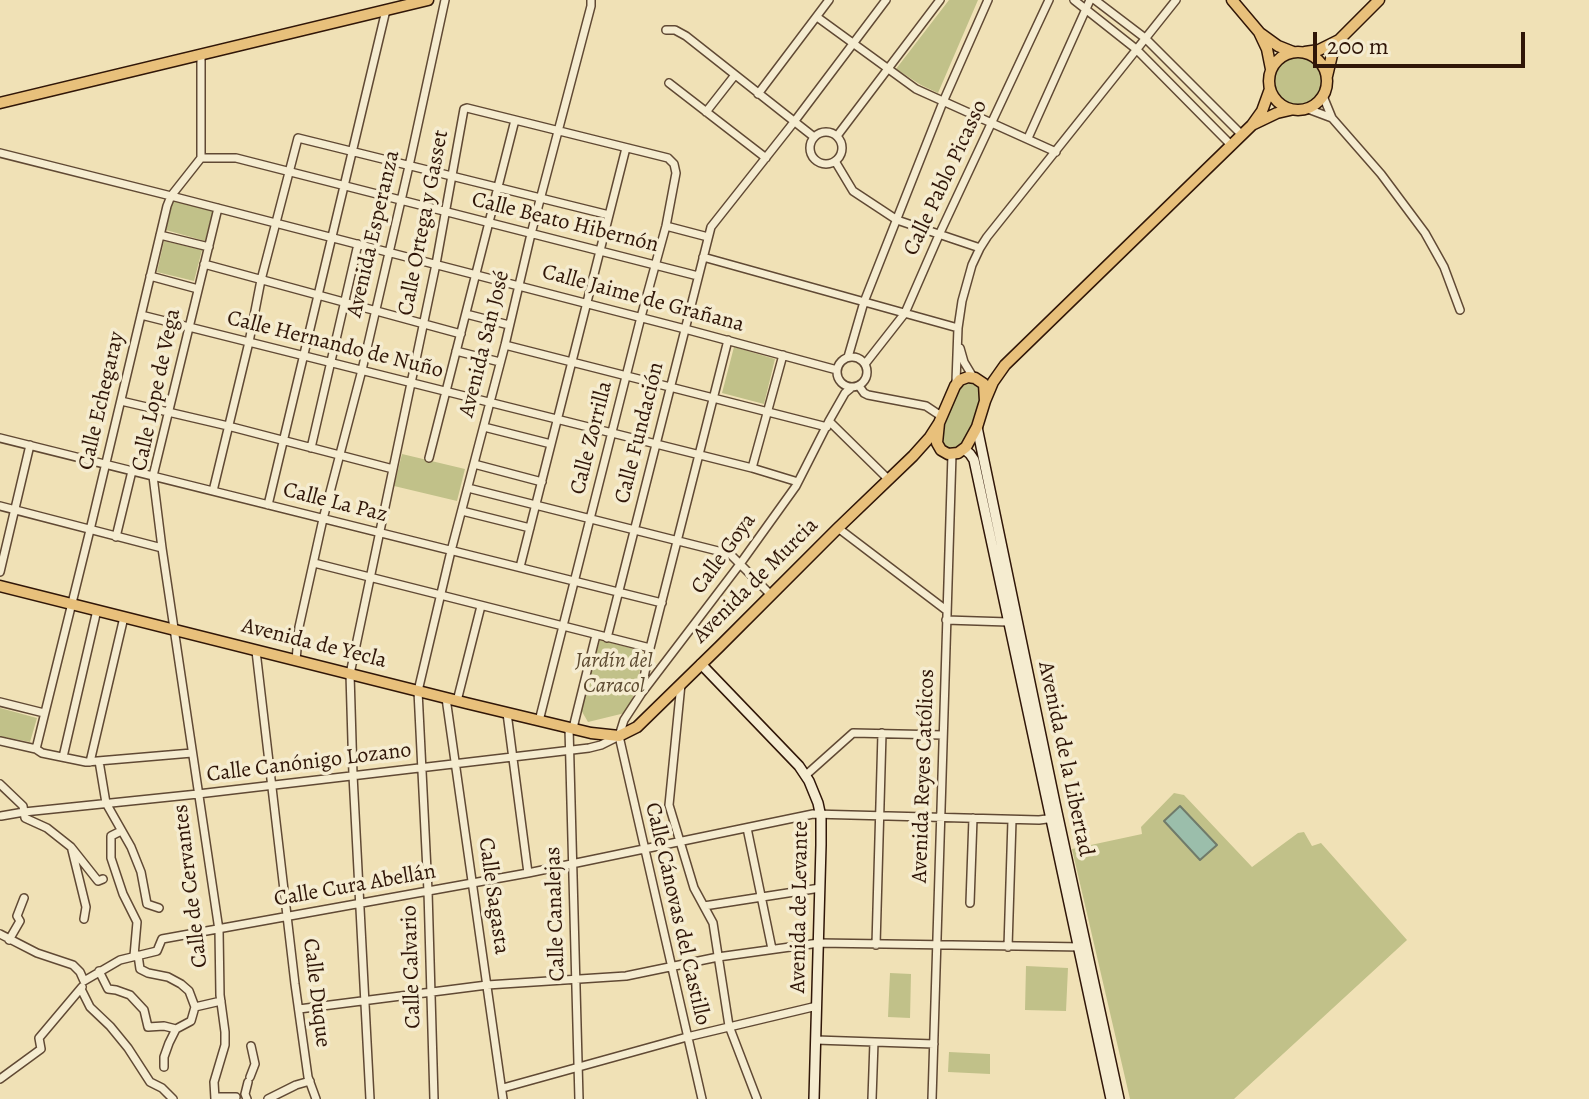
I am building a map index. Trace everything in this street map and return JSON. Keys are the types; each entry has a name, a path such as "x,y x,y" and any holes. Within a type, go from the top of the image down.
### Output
{"main road":[{"path":"0,103 428,0"},
{"path":"1232,0 1259,32 1278,46 1312,56 1325,70 1327,80"},
{"path":"1271,69 1284,55 1319,50 1339,40 1379,0"},
{"path":"1259,32 1271,69 1270,89 1274,98 1290,110"},
{"path":"1252,125 1277,113 1308,109 1317,103 1323,96 1332,55 1339,40"},
{"path":"964,449 977,427 993,382 1005,365 1252,125 1262,111 1270,89"},
{"path":"955,386 964,378 991,374 1005,365"},
{"path":"974,378 984,384 985,401"},
{"name":"Avenida de Murcia","path":"619,736 637,727 916,453 930,437 955,386"},
{"path":"940,419 936,440 946,452"},
{"name":"Avenida de la Libertad","path":"977,427 1054,818"},
{"path":"916,453 964,449 974,460 1008,622 1119,1099"},
{"name":"Avenida de Yecla","path":"0,586 539,721 619,736"},
{"name":"Avenida de Levante","path":"701,664 799,766 814,791 820,813 814,1099"},
{"path":"1083,947 1111,1099"}],"street":[{"name":"Avenida Esperanza","path":"296,660 299,627 323,519 362,370 445,0"},
{"path":"758,94 829,0"},
{"name":"Calle Fundación","path":"607,638 711,227 886,0"},
{"path":"837,136 940,0"},
{"path":"848,357 864,302 943,102 988,0"},
{"name":"Calle Pablo Picasso","path":"865,364 905,313 1049,0"},
{"path":"1074,0 1136,49 1231,145"},
{"path":"1028,138 1092,0 1145,38 1242,135"},
{"path":"955,386 958,328 966,283 980,248 1176,0"},
{"name":"Avenida San José","path":"418,691 592,2"},
{"path":"268,505 386,10"},
{"path":"817,17 916,89 1056,152"},
{"path":"666,30 675,30 686,36 814,137"},
{"path":"171,196 201,158 201,54"},
{"path":"706,112 735,75"},
{"path":"669,83 766,158"},
{"path":"1323,96 1332,118 1381,174 1425,233 1444,267 1460,310"},
{"name":"Calle Ortega y Gasset","path":"370,1099 350,674 436,264 464,109 515,120"},
{"path":"1308,109 1332,118"},
{"path":"429,458 515,120 626,148 520,567"},
{"path":"825,132 837,136 842,146 835,161 824,164 814,158 810,148 814,137 825,132"},
{"path":"213,491 261,280 298,138 609,215"},
{"name":"Calle Zorrilla","path":"539,721 676,181 674,164 668,158 626,148"},
{"name":"Calle Jaime de Grañana","path":"0,153 519,285 837,370"},
{"name":"Calle Beato Hibernón","path":"201,158 236,158 698,276"},
{"path":"835,161 853,191 897,220 980,248"},
{"name":"Calle Echegaray","path":"36,749 171,196"},
{"name":"Calle Lope de Vega","path":"174,630 153,476 218,208"},
{"path":"666,226 708,237"},
{"path":"160,235 209,247"},
{"path":"311,448 358,244"},
{"path":"703,257 958,328"},
{"path":"204,264 461,334"},
{"path":"150,276 198,289"},
{"path":"466,314 509,325"},
{"name":"Calle Hernando de Nuño","path":"141,315 798,482"},
{"path":"641,694 728,340"},
{"path":"958,342 964,362 974,378"},
{"path":"505,345 828,424 888,479"},
{"path":"456,351 500,362"},
{"path":"752,468 783,355"},
{"path":"855,387 866,380 865,364 848,357 841,361 837,370 840,382 868,395 926,406 940,419"},
{"name":"Calle Goya","path":"619,736 624,720 641,694 798,482 845,393 855,387"},
{"path":"121,401 393,469"},
{"path":"484,427 551,444"},
{"name":"Calle La Paz","path":"0,438 662,603"},
{"path":"0,572 30,445"},
{"name":"Avenida Reyes Católicos","path":"932,1099 946,620 946,452"},
{"path":"474,464 542,482"},
{"path":"116,537 132,471"},
{"path":"468,488 730,554 771,595"},
{"path":"0,506 162,548"},
{"path":"462,511 530,528"},
{"path":"838,528 946,610"},
{"path":"314,563 650,648"},
{"path":"452,699 481,606"},
{"path":"63,757 97,610"},
{"path":"90,762 124,617"},
{"path":"946,620 1008,622"},
{"name":"Calle de Cervantes","path":"174,630 219,930 220,998 225,1045 214,1082 215,1098"},
{"name":"Calle Canalejas","path":"579,1099 569,750 571,728 596,635"},
{"name":"Calle Duque","path":"256,651 299,1009 310,1081 316,1099"},
{"path":"681,684 669,805 694,888 713,923 729,1026 757,1099"},
{"name":"Calle Calvario","path":"418,691 434,1099"},
{"name":"Calle Sagasta","path":"452,699 455,763 503,1099"},
{"path":"0,702 44,713"},
{"path":"507,713 528,873"},
{"path":"806,775 853,733 943,735"},
{"path":"876,945 882,733"},
{"name":"Calle Canónigo Lozano","path":"1,816 569,750 601,745 619,736"},
{"name":"Calle Cánovas del Castillo","path":"619,736 702,1099"},
{"path":"0,741 90,762 192,753"},
{"path":"99,761 106,803 131,847 141,872 147,904 159,908"},
{"path":"0,784 23,806 25,818 47,828 71,847 98,881 103,879"},
{"name":"Calle Cura Abellán","path":"0,1079 41,1049 39,1038 83,985 99,971 120,960 157,951 162,939 528,873 820,813 1012,820 1054,818"},
{"path":"970,903 973,818"},
{"path":"1008,947 1012,820"},
{"path":"747,828 772,949"},
{"path":"121,831 111,836 111,858 123,894 137,922 136,955 140,969 181,984 189,991 195,1007 191,1021 176,1029 164,1057 164,1067"},
{"path":"71,847 86,907 84,919"},
{"path":"704,906 820,888"},
{"path":"9,940 20,921 17,916 24,898"},
{"path":"0,934 37,953 73,965 80,972 90,1007 128,1048 150,1082 173,1099"},
{"path":"299,1009 487,985 626,976 718,957 819,943 1083,947"},
{"path":"99,971 108,989 130,995 144,1010 148,1027 176,1029"},
{"path":"195,1007 220,998"},
{"path":"503,1088 729,1026 817,1006"},
{"path":"816,1040 934,1044"},
{"path":"872,1099 874,1042"},
{"path":"215,1098 243,1097 255,1064 251,1046"},
{"path":"268,1099 310,1081"}],"green space":[{"path":"949,0 978,0 938,93 896,69"},
{"path":"1298,57 1315,64 1322,81 1315,98 1298,105 1281,98 1274,81 1281,64"},
{"path":"173,200 213,210 205,241 166,230"},
{"path":"164,241 202,250 194,281 157,272"},
{"path":"734,347 775,359 764,404 722,393"},
{"path":"968,381 978,384 981,389 979,408 961,445 950,450 942,443 943,425 957,392"},
{"path":"402,454 465,469 457,501 394,486"},
{"name":"Jardín del Caracol","path":"600,640 642,651 644,655 631,704 625,713 588,722 581,710"},
{"path":"0,708 37,718 30,742 0,736"},
{"path":"1174,793 1184,795 1252,867 1298,833 1304,832 1312,846 1321,843 1407,940 1234,1099 1130,1099 1072,849 1142,834 1141,827"},
{"path":"1026,966 1068,968 1066,1011 1025,1010"},
{"path":"890,973 911,974 910,1018 888,1017"},
{"path":"949,1052 990,1054 990,1074 948,1072"}],"shaded area":[{"path":"1180,806 1217,845 1200,860 1164,821"}]}
